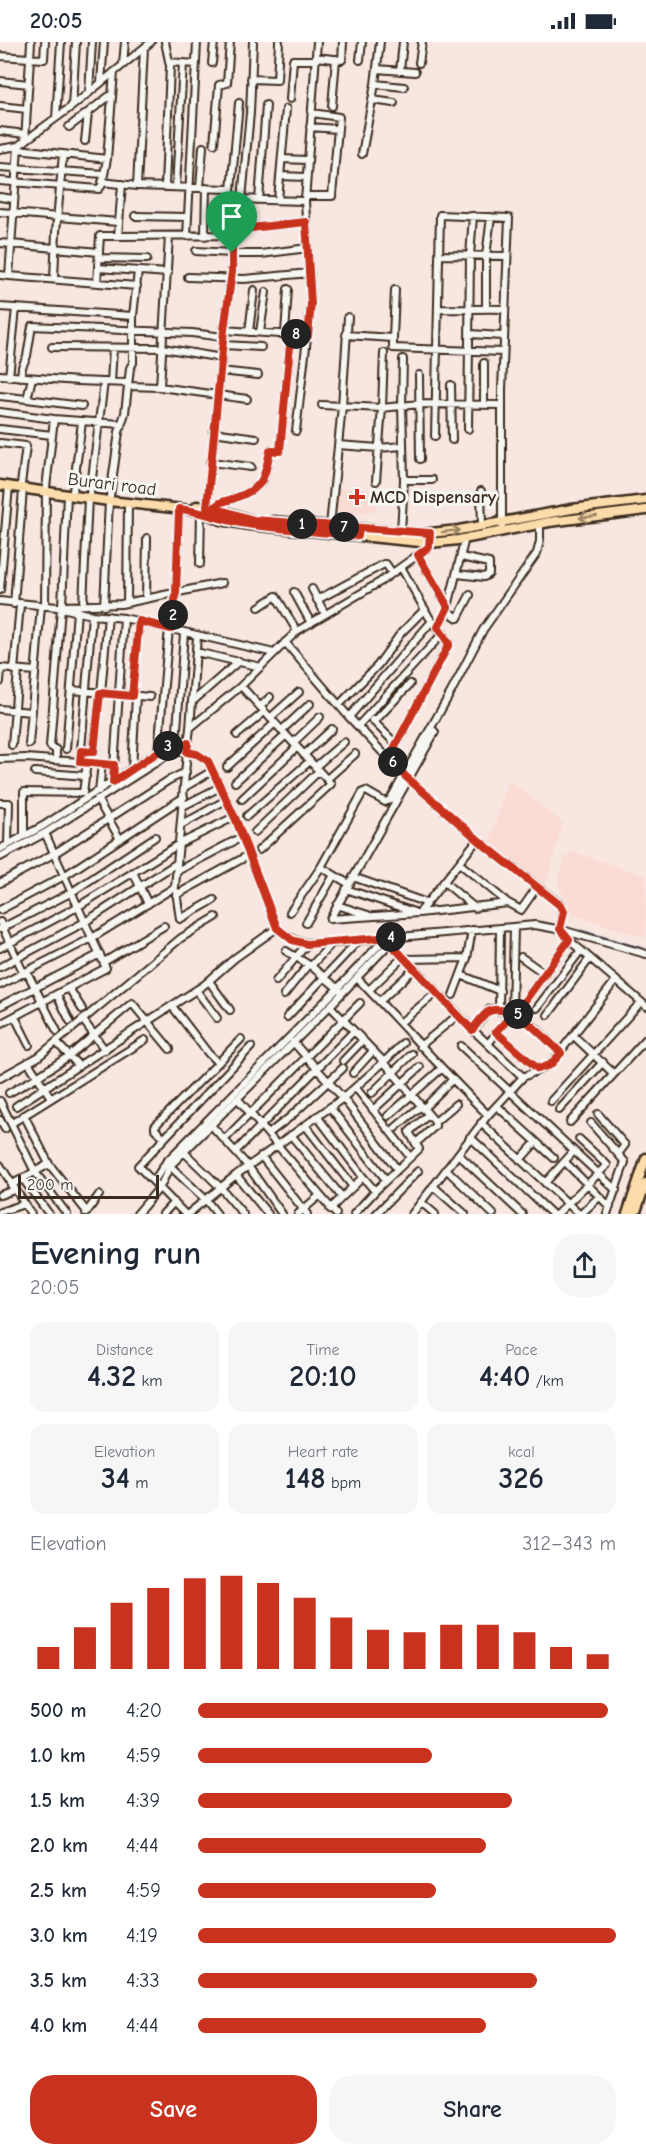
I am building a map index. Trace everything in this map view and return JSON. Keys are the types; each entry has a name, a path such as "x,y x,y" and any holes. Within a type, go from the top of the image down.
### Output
{"main road":[{"name":"Burari road","path":"3,484 109,499 207,509 254,520 330,526 430,543 465,538 572,510 646,500"},
{"name":"Burari road","path":"109,499 179,509 207,509 221,520 249,525 359,532 430,533 482,526 540,524 646,510"},
{"path":"627,1214 646,1158"},
{"path":"635,1214 646,1183"}],"street":[{"path":"26,137 31,42"},
{"path":"0,56 44,59 45,42"},
{"path":"56,118 61,42"},
{"path":"72,106 76,42"},
{"path":"89,93 92,42"},
{"path":"101,82 104,42"},
{"path":"123,64 125,42"},
{"path":"165,42 169,62 165,186"},
{"path":"187,236 197,42"},
{"path":"212,63 214,42"},
{"path":"214,144 219,85 228,82 230,42"},
{"path":"242,199 250,112 253,42"},
{"path":"251,79 277,80 279,42"},
{"path":"296,431 311,304 305,199 317,42"},
{"path":"290,99 292,60 342,60 343,42"},
{"path":"360,60 362,42"},
{"path":"362,154 380,42"},
{"path":"400,71 403,42"},
{"path":"420,63 422,42"},
{"path":"9,276 18,148 26,137 89,93 147,44"},
{"path":"137,186 147,44"},
{"path":"332,106 336,59"},
{"path":"169,62 196,64"},
{"path":"176,187 183,63"},
{"path":"377,69 415,72"},
{"path":"0,181 101,188 107,159 114,72"},
{"path":"0,81 29,84"},
{"path":"375,84 404,87"},
{"path":"69,127 112,94"},
{"path":"372,100 394,103"},
{"path":"200,564 230,279 231,190 239,103"},
{"path":"259,200 267,105"},
{"path":"0,106 27,109"},
{"path":"278,200 286,109"},
{"path":"85,141 88,113"},
{"path":"231,199 278,200 332,196 339,116 312,113"},
{"path":"310,127 338,129"},
{"path":"0,131 26,137"},
{"path":"203,147 205,236"},
{"path":"0,148 18,148 107,159"},
{"path":"54,279 63,154"},
{"path":"282,159 307,160"},
{"path":"0,168 104,174"},
{"path":"280,176 306,177"},
{"path":"102,182 137,186 231,190"},
{"path":"118,236 122,184"},
{"path":"0,197 14,199"},
{"path":"0,212 118,222"},
{"path":"435,436 440,215 509,218 503,336 502,527"},
{"path":"135,216 188,218"},
{"path":"468,429 470,256 473,216"},
{"path":"486,307 486,256 490,217"},
{"path":"97,283 100,236 205,236 306,222"},
{"path":"160,387 169,236"},
{"path":"0,243 147,259"},
{"path":"196,251 232,254 268,253 308,248"},
{"path":"440,255 506,256"},
{"path":"98,268 168,273"},
{"path":"104,606 109,499 121,424 125,413 130,368 133,363 133,316 138,271"},
{"path":"188,276 230,279 310,273"},
{"path":"0,275 137,286"},
{"path":"207,509 221,501 256,489 266,472 270,451 280,451 288,334 288,289"},
{"path":"249,332 254,290"},
{"path":"395,290 393,348 503,352"},
{"path":"260,332 266,292"},
{"path":"0,307 133,316"},
{"path":"438,309 486,307 504,309"},
{"path":"9,377 16,308"},
{"path":"330,526 348,317"},
{"path":"21,377 31,327 164,332 260,332 308,336"},
{"path":"470,334 503,336"},
{"path":"346,335 393,338"},
{"path":"224,345 261,347"},
{"path":"52,347 163,348 222,358"},
{"path":"83,604 89,496 112,348"},
{"path":"376,481 384,353"},
{"path":"401,532 404,480 403,359"},
{"path":"484,363 484,405"},
{"path":"220,371 258,375"},
{"path":"0,375 160,387 247,399"},
{"path":"419,375 420,459"},
{"path":"27,399 32,378"},
{"path":"451,385 452,440"},
{"path":"0,396 82,406"},
{"path":"322,405 382,408 419,404 502,405"},
{"path":"0,412 82,422 121,424"},
{"path":"29,744 43,606 46,490 54,419"},
{"path":"56,760 56,750 50,746 60,607 70,493 82,422"},
{"path":"0,429 52,435"},
{"path":"213,432 256,438"},
{"path":"0,443 26,446 22,486 12,746"},
{"path":"338,445 379,448 402,446"},
{"path":"210,462 251,467"},
{"path":"404,480 432,480"},
{"path":"0,590 3,484"},
{"path":"481,491 482,526"},
{"path":"127,603 128,503"},
{"path":"158,752 170,629 176,593 179,509"},
{"path":"508,903 475,908 330,920 433,729 483,630 537,553 540,524"},
{"path":"190,728 241,686 297,631 380,582 429,547 430,533"},
{"path":"146,599 147,538"},
{"path":"358,726 440,630 448,609 465,538"},
{"path":"418,555 448,609 458,618 470,595"},
{"path":"457,574 484,578 489,574 489,563 461,557"},
{"path":"317,600 384,564 392,573"},
{"path":"389,758 449,644 432,621 401,567"},
{"path":"60,607 127,603 222,583"},
{"path":"312,589 324,614"},
{"path":"294,592 311,622"},
{"path":"259,607 276,596 297,631"},
{"path":"0,602 60,607 92,615 124,618 197,637 274,653"},
{"path":"339,705 378,665 401,633 425,609"},
{"path":"66,749 77,611"},
{"path":"24,836 24,792 83,793 86,776 81,751 92,615"},
{"path":"81,751 94,752 108,616"},
{"path":"113,782 124,618"},
{"path":"132,769 139,621"},
{"path":"349,717 432,621"},
{"path":"176,743 184,633"},
{"path":"197,637 177,863 176,891 180,919 214,900"},
{"path":"285,642 349,717 407,778 562,910 559,928 569,940 644,1004 594,1053 551,1101"},
{"path":"196,652 261,667"},
{"path":"192,702 239,662"},
{"path":"0,682 1,668 35,671"},
{"path":"374,723 410,684"},
{"path":"241,686 331,786 259,850"},
{"path":"71,690 150,698"},
{"path":"227,767 299,692"},
{"path":"237,735 262,709 270,697"},
{"path":"235,782 310,704"},
{"path":"0,709 31,712"},
{"path":"367,716 396,744"},
{"path":"242,799 320,717"},
{"path":"304,755 332,729"},
{"path":"255,832 344,742"},
{"path":"0,849 176,743 205,758 234,817 277,928 292,940 307,944 359,939 390,940 535,925 559,928 646,954"},
{"path":"0,857 45,833 166,756 188,748"},
{"path":"327,779 355,754"},
{"path":"0,759 26,758 114,765"},
{"path":"247,816 310,761"},
{"path":"99,791 102,764"},
{"path":"185,787 212,771"},
{"path":"35,772 86,776"},
{"path":"0,883 55,854 169,780 186,772"},
{"path":"290,912 321,867 363,792 366,791 388,802 407,778"},
{"path":"183,807 220,787"},
{"path":"0,910 64,876 184,797"},
{"path":"97,799 120,839"},
{"path":"181,825 226,800"},
{"path":"0,803 9,804 8,844"},
{"path":"0,948 79,906 179,844 234,817"},
{"path":"0,1024 105,970 104,962 45,833"},
{"path":"57,1031 1,926 72,892 155,837"},
{"path":"177,871 242,837"},
{"path":"417,913 478,839"},
{"path":"0,985 92,938 148,904 249,855"},
{"path":"0,967 85,922 177,863"},
{"path":"459,863 508,903 521,910 537,887"},
{"path":"321,867 347,885 417,913"},
{"path":"133,873 148,904"},
{"path":"306,922 334,875"},
{"path":"353,877 427,903"},
{"path":"444,882 475,908"},
{"path":"337,904 372,916"},
{"path":"0,1078 56,1042 182,938 216,917"},
{"path":"104,962 164,926"},
{"path":"514,927 515,1013"},
{"path":"16,1106 196,990 277,928"},
{"path":"499,1011 500,928"},
{"path":"453,995 467,958 472,930"},
{"path":"157,1184 166,1162 341,990 380,944 382,938"},
{"path":"287,1017 359,939"},
{"path":"390,940 436,993 523,1077"},
{"path":"137,1214 170,1166 238,1099 314,1017 330,1006 341,990 357,978 390,940"},
{"path":"488,1044 496,1032 515,1013 569,940"},
{"path":"284,996 332,943"},
{"path":"276,981 307,944"},
{"path":"537,1008 581,950"},
{"path":"286,951 341,990"},
{"path":"0,1006 100,954"},
{"path":"521,957 544,974"},
{"path":"369,990 404,958 467,958"},
{"path":"548,1015 590,958"},
{"path":"380,1001 414,969"},
{"path":"461,975 500,991"},
{"path":"357,978 401,1022 441,1069 488,1115"},
{"path":"412,1214 481,1123 523,1077 550,1065 616,980"},
{"path":"209,981 230,1010"},
{"path":"69,988 82,1009"},
{"path":"196,990 217,1017"},
{"path":"401,1022 436,993"},
{"path":"57,995 70,1021"},
{"path":"9,1093 69,1056 132,1003 170,1049"},
{"path":"225,1139 360,1004"},
{"path":"172,1006 218,1063"},
{"path":"330,1006 384,1062 435,1122"},
{"path":"472,1030 488,1010 515,1013 537,1029 561,1053"},
{"path":"420,1046 458,1015"},
{"path":"15,1017 29,1045"},
{"path":"83,1020 94,1036 117,1058"},
{"path":"236,1151 354,1031"},
{"path":"496,1032 538,1069"},
{"path":"574,1036 615,1074"},
{"path":"164,1137 155,1129 155,1126 242,1039"},
{"path":"570,1122 646,1039"},
{"path":"12,1123 145,1040"},
{"path":"268,1134 329,1080 363,1040"},
{"path":"56,1042 79,1066"},
{"path":"293,1042 329,1080 397,1169"},
{"path":"250,1047 138,1166 187,1214 261,1156 356,1088 402,1043"},
{"path":"461,1046 597,1175 616,1190"},
{"path":"353,1072 373,1051"},
{"path":"372,1093 412,1054"},
{"path":"28,1062 51,1098"},
{"path":"559,1110 603,1062"},
{"path":"373,1110 420,1067"},
{"path":"388,1116 441,1069"},
{"path":"395,1128 422,1108 452,1080"},
{"path":"356,1088 410,1157"},
{"path":"238,1099 333,1211 342,1197 363,1178"},
{"path":"0,1101 35,1172 67,1214"},
{"path":"416,1143 456,1104"},
{"path":"497,1106 554,1158"},
{"path":"330,1107 386,1180"},
{"path":"598,1114 626,1145 618,1154"},
{"path":"354,1214 419,1149 409,1132 428,1115"},
{"path":"24,1116 49,1164 86,1213 99,1194"},
{"path":"317,1116 375,1191"},
{"path":"0,1120 5,1129"},
{"path":"481,1123 580,1214 599,1197"},
{"path":"591,1123 625,1162 608,1211"},
{"path":"211,1125 248,1166 282,1214"},
{"path":"304,1125 353,1187"},
{"path":"291,1135 342,1197"},
{"path":"470,1137 554,1214 607,1165 579,1139"},
{"path":"520,1160 536,1142"},
{"path":"545,1183 574,1151"},
{"path":"184,1152 243,1214"},
{"path":"458,1154 522,1214"},
{"path":"261,1156 302,1213 319,1196"},
{"path":"565,1162 599,1197 608,1211"},
{"path":"0,1195 49,1164"},
{"path":"0,1165 3,1177 31,1214"},
{"path":"170,1166 206,1200 217,1214"},
{"path":"446,1169 494,1214"},
{"path":"376,1214 418,1171"},
{"path":"236,1175 268,1214"},
{"path":"23,1179 49,1214"},
{"path":"433,1186 465,1214"},
{"path":"163,1214 174,1202"},
{"path":"421,1202 435,1214"},
{"path":"0,1212 24,1204"}],"shaded area":[{"name":"MCD Dispensary","path":"337,488 377,490 376,510 358,514 336,512"},
{"path":"508,779 563,823 544,892 488,848"},
{"path":"572,851 646,876 646,938 573,915 557,882 565,858"}],"waterway":[{"path":"581,930 646,949"}],"place":[{"name":"MCD Dispensary","path":"357,497"}],"route":[{"path":"232,253 232,230 306,222 311,304 308,336 291,334 280,451 270,451 264,478 256,489 221,501 214,508 233,516 244,518 254,520 430,533 429,547 418,555 448,607 446,616 438,627 449,644 389,758 405,776 483,844 561,906 564,911 560,929 569,940 516,1013 518,1015 505,1021 496,1032 538,1069 550,1065 561,1053 537,1029 516,1013 490,1009 472,1030 390,943 391,937 307,944 292,940 277,928 236,820 208,761 197,754 187,752 188,743 170,744 113,782 114,765 80,762 81,751 94,752 100,693 132,696 139,621 171,629 176,593 179,509 201,511 221,520 249,525 358,536 359,528 254,520 233,516 207,507 208,478 232,272 232,253"}]}
